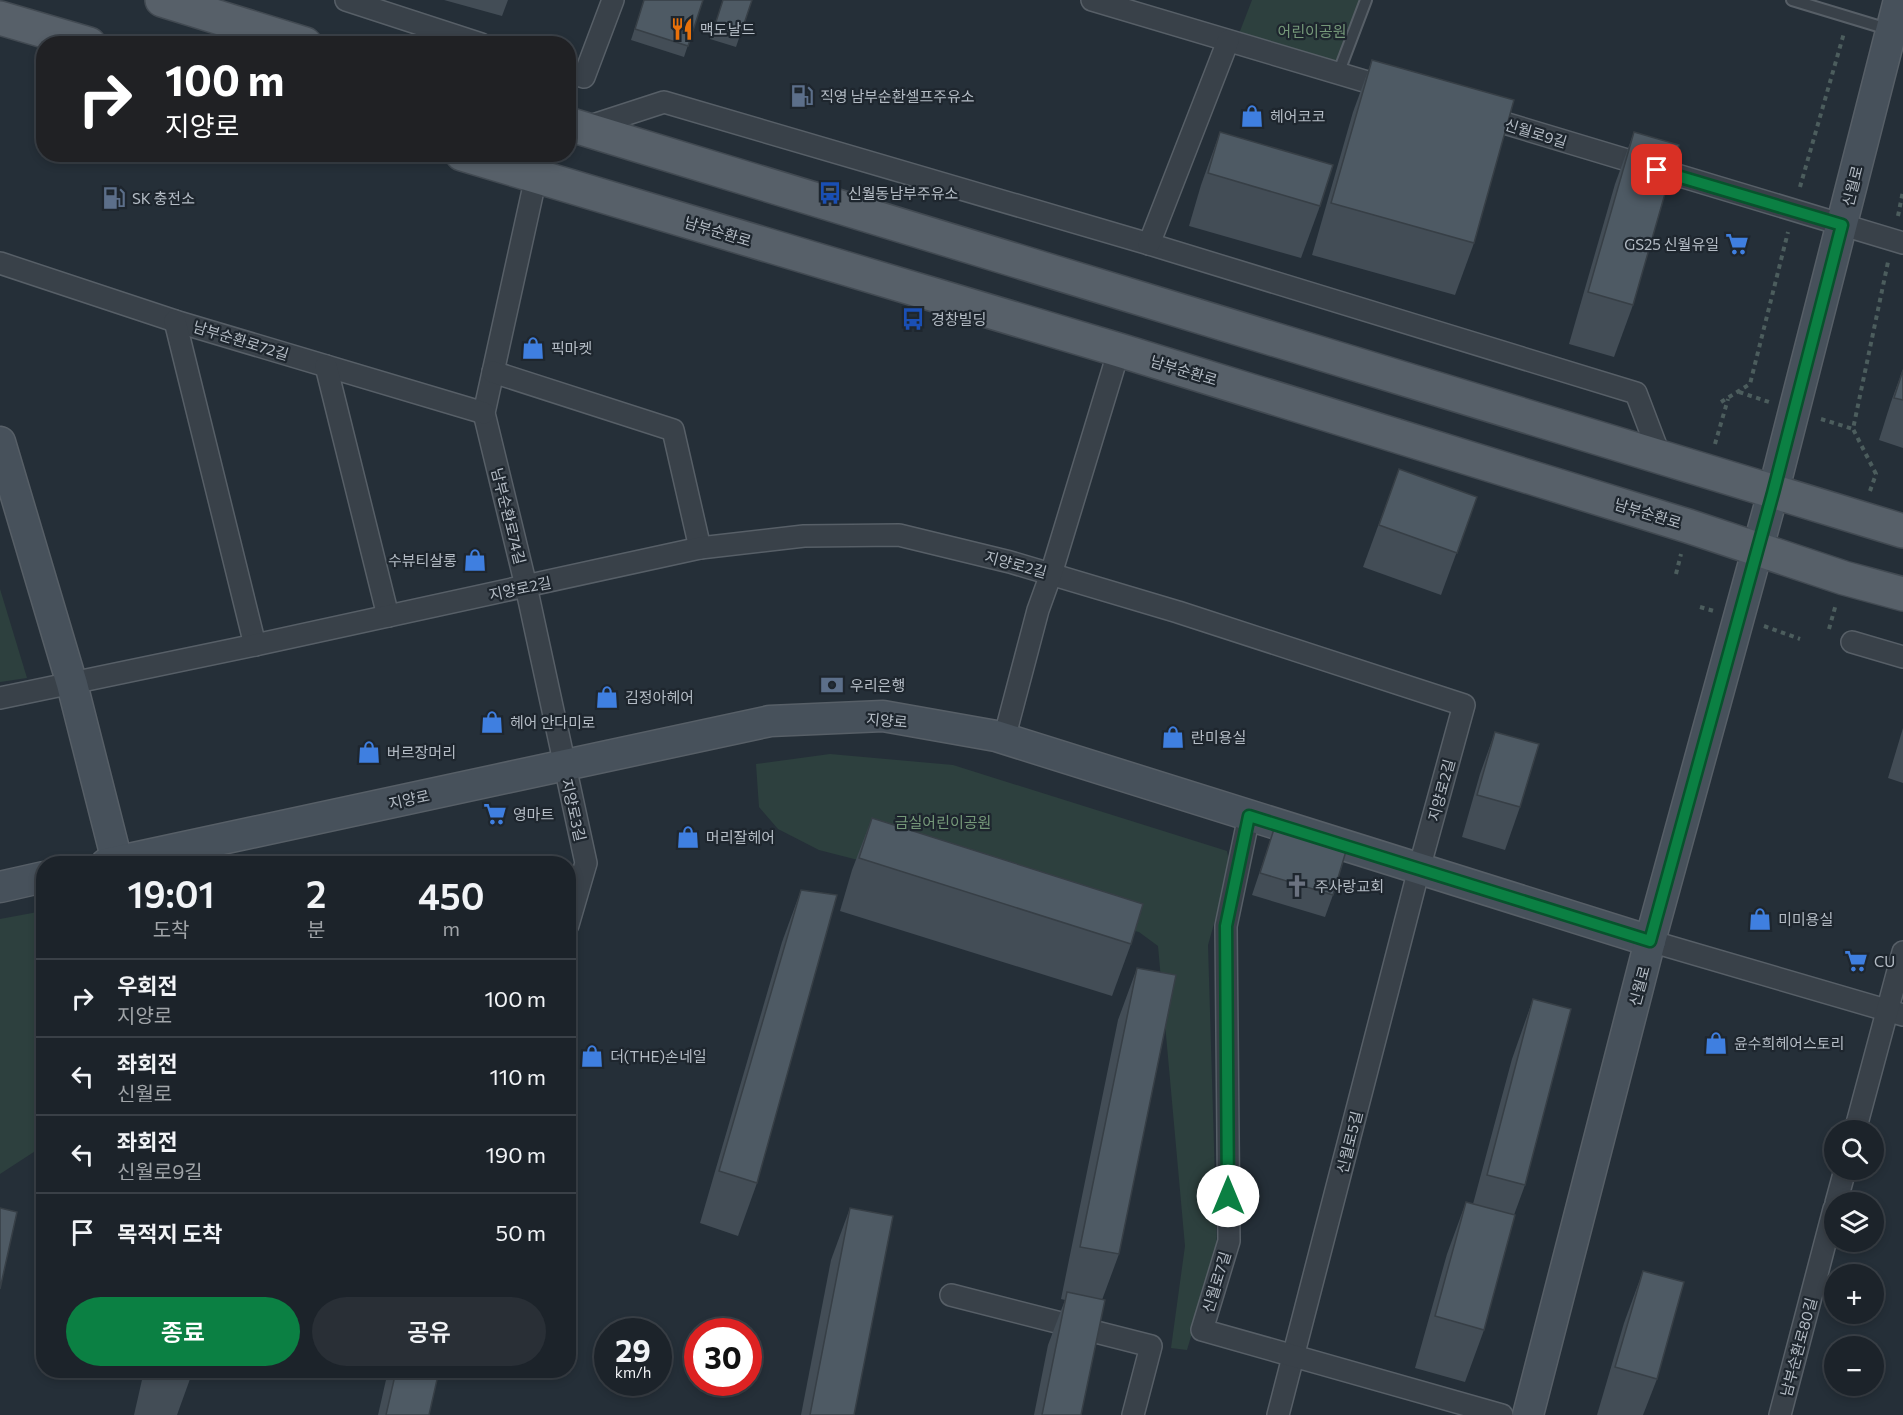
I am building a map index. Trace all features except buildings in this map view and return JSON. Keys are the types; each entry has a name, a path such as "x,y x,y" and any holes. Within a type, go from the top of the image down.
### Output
{"main road":[{"path":"6,0 0,16 64,36"},
{"path":"162,0 278,36"},
{"name":"신월로","path":"1528,1415 1650,941 1773,493 1899,0"},
{"path":"576,126 1903,531"},
{"name":"남부순환로","path":"513,162 539,166 1119,350 1688,525 1844,578 1903,594"},
{"path":"0,442 72,684 110,856"},
{"name":"지양로","path":"144,856 770,721 883,716 1004,739 1650,941"},
{"path":"0,887 36,879"}],"street":[{"path":"346,0 456,36"},
{"path":"576,74 613,0"},
{"path":"1092,0 1407,94"},
{"path":"1149,244 1228,40"},
{"path":"576,126 664,102 1149,244 1636,393 1661,459"},
{"name":"신월로9길","path":"1463,111 1898,242"},
{"name":"남부순환로74길","path":"539,166 484,413 526,586 563,765"},
{"name":"남부순환로72길","path":"0,263 175,321 484,413"},
{"path":"175,321 255,645"},
{"path":"1004,739 1038,610 1119,350"},
{"path":"326,366 388,616"},
{"path":"493,372 673,430 700,548"},
{"name":"지양로2길","path":"0,698 700,548 804,536 899,535 1010,562 1178,612 1464,705 1419,869"},
{"path":"1852,642 1903,657"},
{"name":"지양로3길","path":"563,765 586,863 576,897"},
{"name":"신월로7길","path":"1249,816 1226,926 1229,1240 1202,1329 1502,1415"},
{"name":"신월로5길","path":"1278,1415 1419,869"},
{"path":"1650,941 1895,1013"},
{"path":"1859,1120 1895,1013 1903,952"},
{"name":"남부순환로80길","path":"1780,1415 1824,1247"},
{"path":"951,1295 1151,1346 1133,1415"}],"lane":[{"path":"1338,74 1366,0"},
{"path":"1792,0 1891,30"}],"path":[{"path":"1876,474 1853,429 1898,242 1903,190"}],"green space":[{"name":"어린이공원","path":"1252,0 1363,0 1335,73 1237,39"},
{"path":"0,589 27,678 0,682"},
{"name":"금실어린이공원","path":"830,754 953,765 1227,851 1230,867 1208,945 1217,1248 1187,1350 1171,1348 1185,1246 1158,946 1139,932 819,850 778,829 759,807 756,764"},
{"path":"36,912 36,1151 0,1174 0,919"}],"place":[{"name":"맥도날드","path":"682,29"},
{"name":"직영 남부순환셀프주유소","path":"802,96"},
{"name":"헤어코코","path":"1252,116"},
{"name":"신월동남부주유소","path":"830,193"},
{"name":"SK 충전소","path":"114,198"},
{"name":"GS25 신월유일","path":"1737,244"},
{"name":"경창빌딩","path":"913,319"},
{"name":"픽마켓","path":"533,348"},
{"name":"수뷰티살롱","path":"475,560"},
{"name":"우리은행","path":"832,685"},
{"name":"김정아헤어","path":"607,697"},
{"name":"헤어 안다미로","path":"492,722"},
{"name":"란미용실","path":"1173,737"},
{"name":"버르장머리","path":"369,752"},
{"name":"영마트","path":"495,814"},
{"name":"머리잘헤어","path":"688,837"},
{"name":"주사랑교회","path":"1297,886"},
{"name":"미미용실","path":"1760,919"},
{"name":"CU","path":"1856,961"},
{"name":"윤수희헤어스토리","path":"1716,1043"},
{"name":"더(THE)손네일","path":"592,1056"}],"route":[{"path":"1228,1196 1226,926 1249,816 1650,941 1773,493 1842,225 1657,170"}]}
